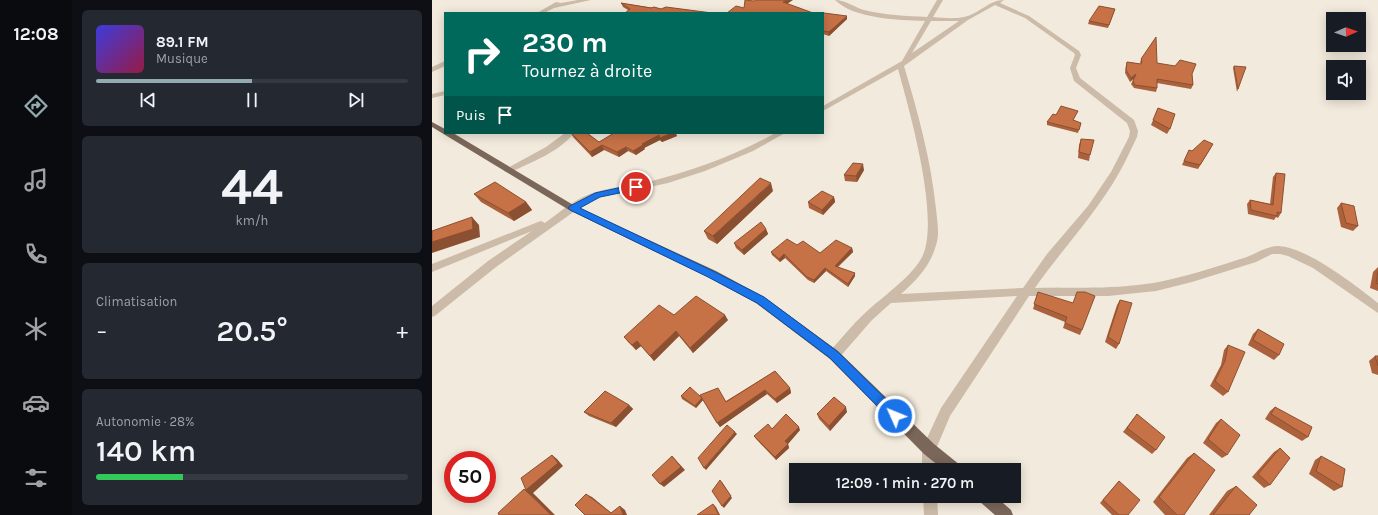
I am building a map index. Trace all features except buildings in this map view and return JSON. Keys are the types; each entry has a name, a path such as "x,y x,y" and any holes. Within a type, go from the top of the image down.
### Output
{"main road":[{"path":"432,124 444,131"},
{"path":"449,134 572,208 712,274 760,300 834,355 929,449 946,463"},
{"path":"992,503 1006,515"}],"street":[{"path":"542,12 563,0"},
{"path":"554,6 588,0"},
{"path":"838,0 850,8 862,11 927,20 966,19"},
{"path":"834,355 868,317 889,299 925,261 932,244 933,224 929,184 902,64 940,0"},
{"path":"824,108 902,64 966,19 998,2 1027,17 1077,52 1078,55 1073,68 1077,79 1131,122 1134,131 1133,137 1115,173 1091,208 1050,258 989,345 945,412 929,449 930,463"},
{"path":"432,70 444,64"},
{"path":"432,96 444,93"},
{"path":"508,170 562,141 569,134"},
{"path":"432,312 492,264 572,208 598,194 651,185 706,168 748,151 780,134"},
{"path":"432,268 558,218"},
{"path":"889,299 1027,292 1119,291 1156,287 1184,281 1274,250 1281,250 1311,262 1352,289 1378,309"},
{"path":"930,503 931,515"}],"route":[{"path":"636,187 598,194 572,208 712,274 760,300 834,355 895,416"}]}
